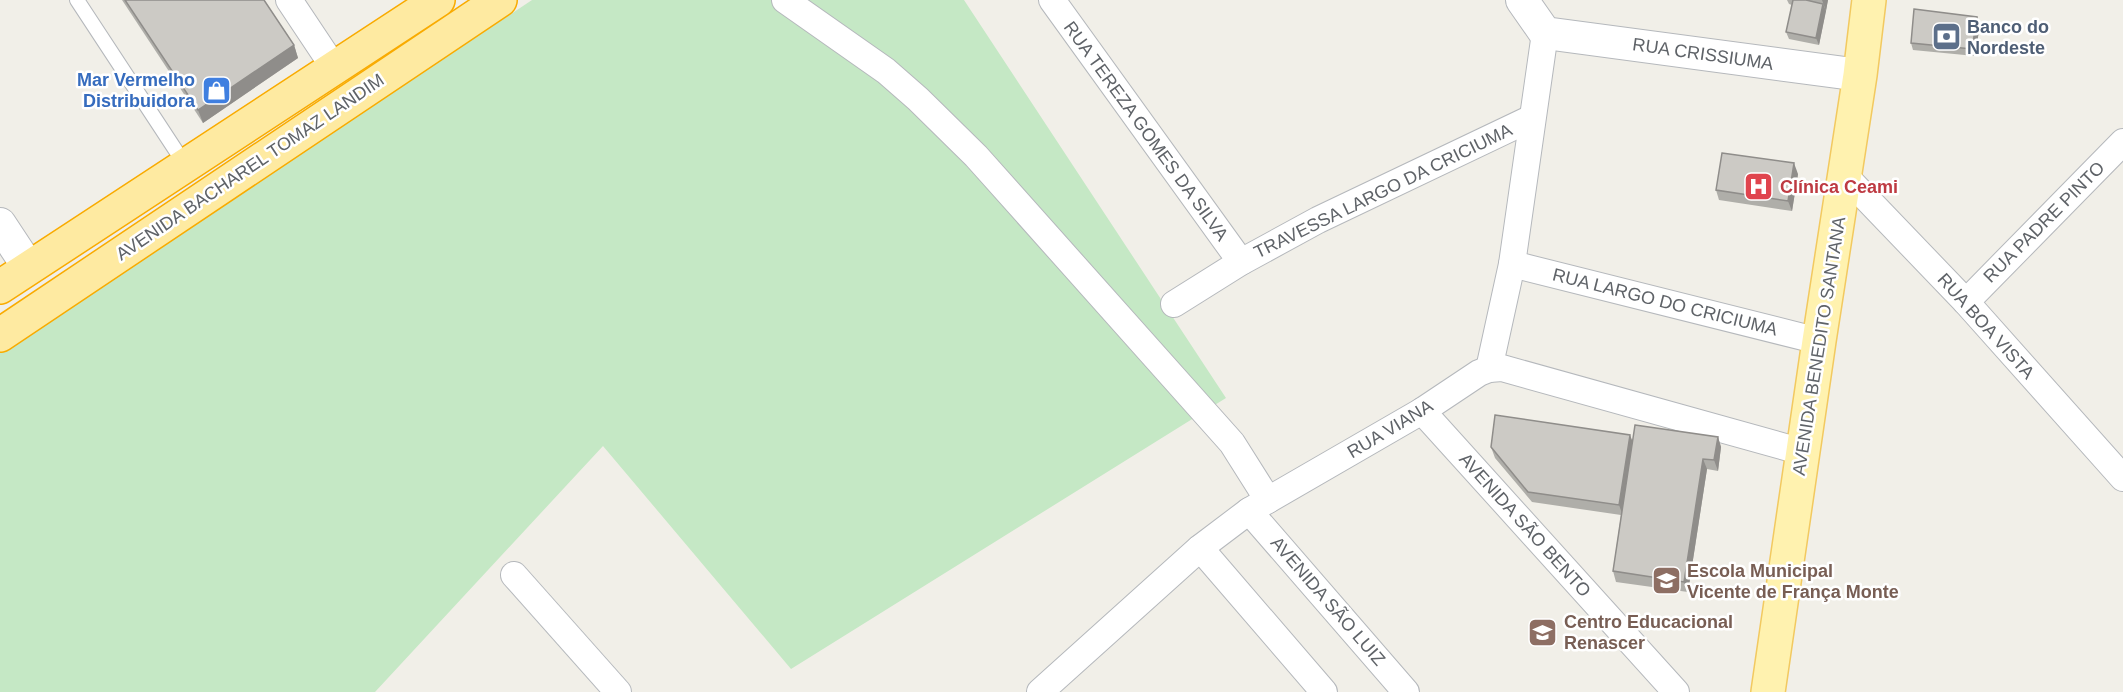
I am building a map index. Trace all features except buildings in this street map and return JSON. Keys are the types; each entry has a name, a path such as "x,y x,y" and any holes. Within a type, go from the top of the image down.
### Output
{"highway":[{"name":"AVENIDA BACHAREL TOMAZ LANDIM","path":"0,287 438,0"},
{"name":"AVENIDA BACHAREL TOMAZ LANDIM","path":"0,334 500,0"}],"main road":[{"name":"AVENIDA BENEDITO SANTANA","path":"1768,692 1871,2"}],"street":[{"path":"289,0 335,69"},
{"name":"AVENIDA SÃO LUIZ","path":"785,0 886,71 976,156 1232,443 1259,505 1406,692"},
{"name":"RUA TEREZA GOMES DA SILVA","path":"1052,0 1240,262"},
{"path":"1522,0 1545,33 1512,264 1489,369 1502,368 1803,452"},
{"name":"RUA CRISSIUMA","path":"1545,33 1860,75"},
{"name":"TRAVESSA LARGO DA CRICIUMA","path":"1174,304 1240,262 1318,220 1532,118"},
{"name":"RUA PADRE PINTO","path":"1966,302 2123,142"},
{"name":"RUA BOA VISTA","path":"1846,177 1966,302 2123,478"},
{"path":"0,224 29,268"},
{"name":"RUA LARGO DO CRICIUMA","path":"1512,264 1819,341"},
{"name":"RUA VIANA","path":"1040,692 1200,548 1259,505 1422,411 1489,369"},
{"name":"AVENIDA SÃO BENTO","path":"1422,411 1676,692"},
{"path":"1200,548 1324,692"},
{"path":"514,575 618,692"}],"lane":[{"path":"77,0 186,166"}],"green space":[{"path":"532,0 964,0 1226,398 791,669 603,446 375,692 0,692 0,353"}],"place":[{"name":"Banco do Nordeste","path":"1946,37"},
{"name":"Mar Vermelho Distribuidora","path":"216,90"},
{"name":"Clínica Ceami","path":"1759,187"},
{"name":"Escola Municipal Vicente de França Monte","path":"1666,581"},
{"name":"Centro Educacional Renascer","path":"1543,632"}]}
